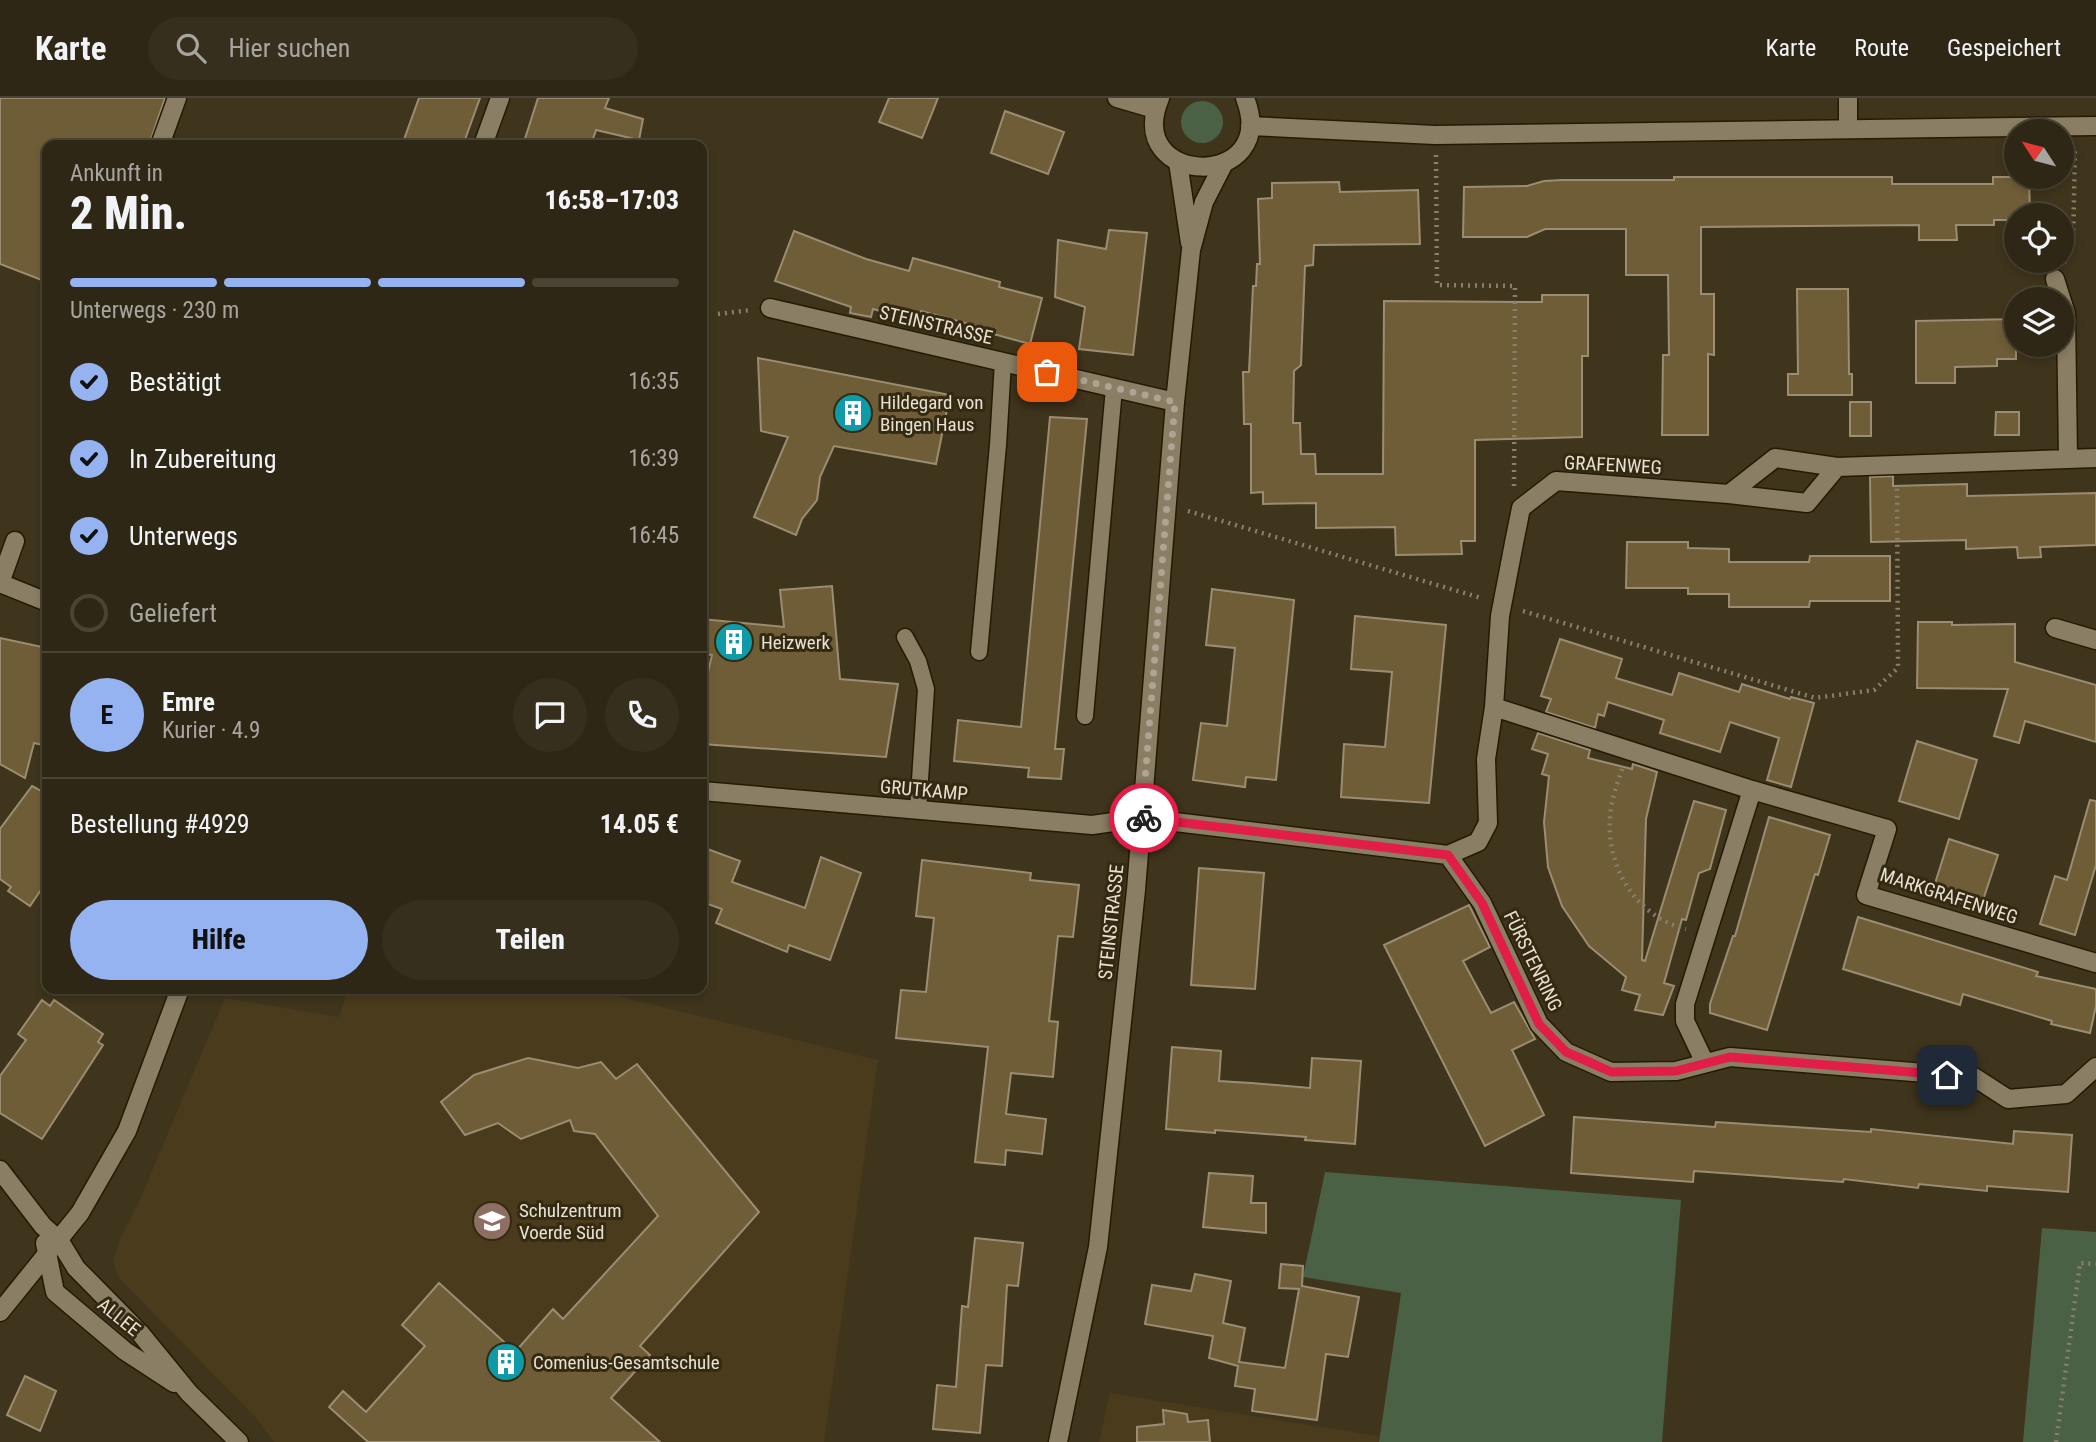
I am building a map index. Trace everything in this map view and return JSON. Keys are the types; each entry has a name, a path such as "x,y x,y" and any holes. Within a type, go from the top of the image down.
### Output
{"street":[{"path":"162,140 177,98"},
{"path":"485,140 500,98"},
{"path":"1117,98 1158,103 1154,124 1158,139 1166,153 1178,162 1193,168 1209,168 1224,163"},
{"path":"1245,98 1250,126 1435,135 2096,126"},
{"path":"1848,98 1848,128"},
{"name":"STEINSTRASSE","path":"1058,1442 1098,1247 1142,818 1175,402 1191,250 1205,202 1224,163 1236,154 1245,141 1250,126"},
{"name":"STEINSTRASSE","path":"1178,162 1191,250"},
{"path":"2055,279 2066,314 2068,458"},
{"name":"STEINSTRASSE","path":"769,308 1175,402"},
{"path":"1729,494 1775,458 1837,467 2096,458"},
{"name":"GRAFENWEG","path":"1448,855 1478,842 1488,823 1486,759 1494,707 1502,605 1521,508 1556,481 1729,494 1807,503 1837,467"},
{"path":"15,541 0,583 42,599"},
{"path":"2055,628 2096,640"},
{"name":"MARKGRAFENWEG","path":"1494,707 1752,790 1887,829 1866,895 2096,963"},
{"path":"1705,1063 1685,1021 1685,1004 1752,790"},
{"name":"GRUTKAMP","path":"707,791 1092,825 1142,818"},
{"path":"1142,818 1448,855"},
{"name":"FÜRSTENRING","path":"1448,855 1482,903 1539,1024 1566,1052 1611,1072 1676,1071 1730,1057 1974,1077 2008,1099 2066,1094 2096,1067"},
{"path":"0,1312 80,1213 127,1131 178,994"},
{"name":"ALLEE","path":"0,1170 43,1226 60,1240 76,1268 140,1332 189,1393 239,1442"},
{"name":"ALLEE","path":"43,1226 55,1292 125,1351 189,1393"}],"lane":[{"path":"979,652 1003,362"},
{"path":"1085,716 1114,388"},
{"path":"905,637 918,661 926,689 918,810"}],"path":[{"path":"2055,279 2073,247 2075,126"},
{"path":"1435,135 1437,285 1515,286 1514,487"},
{"path":"718,314 769,308"},
{"path":"1167,504 1815,698 1874,690 1898,668 1898,466"},
{"path":"1629,750 1617,784 1610,817 1612,844 1618,869 1629,891 1653,916 1674,927 1707,934"},
{"path":"2056,1442 2080,1263 2096,1264"}],"shaded area":[{"name":"Schulzentrum Voerde Süd","path":"346,994 609,994 878,1060 824,1442 274,1442 259,1421 119,1278 113,1261 120,1239 138,1204 225,998 339,1017"},
{"path":"1110,1393 1378,1436 1379,1442 1099,1442"}],"green space":[{"path":"1202,101 1217,107 1223,122 1217,137 1202,143 1187,137 1181,122 1187,107"},
{"path":"1325,1172 1681,1200 1662,1442 1379,1442 1401,1293 1303,1277"},
{"path":"2042,1228 2096,1232 2096,1442 2023,1442"}],"building":[{"path":"0,98 165,98 151,140 42,140 42,280 0,264"},
{"path":"419,98 480,98 465,140 404,140"},
{"path":"538,98 609,98 605,108 643,119 639,140 596,130 593,140 525,140"},
{"path":"889,98 938,98 922,138 879,122"},
{"path":"1005,111 1064,132 1048,174 991,153"},
{"path":"1674,177 1892,177 1892,184 1993,184 1993,177 2004,177 2004,189 2029,189 2030,203 2004,203 2004,220 1994,220 1994,225 1956,225 1957,240 1919,240 1919,225 1701,227 1701,294 1714,294 1714,355 1708,354 1708,435 1662,435 1663,355 1669,355 1668,275 1626,275 1626,229 1545,229 1527,237 1463,237 1464,187 1527,186 1562,180 1674,180"},
{"path":"1339,182 1340,192 1418,190 1420,244 1314,245 1313,265 1305,266 1301,365 1294,371 1293,423 1300,423 1301,454 1315,454 1316,474 1383,474 1384,301 1542,302 1542,295 1588,295 1588,356 1582,356 1582,437 1475,440 1475,541 1461,541 1462,554 1396,555 1395,527 1316,528 1316,503 1263,504 1263,492 1251,493 1251,424 1244,424 1243,372 1249,372 1253,286 1256,286 1257,264 1260,264 1258,199 1272,198 1272,183"},
{"path":"1109,230 1147,233 1133,355 1079,349 1085,307 1055,297 1058,240 1106,249"},
{"path":"794,231 866,259 909,271 913,258 1000,282 999,287 1042,298 1030,344 921,311 918,321 873,309 871,317 850,313 851,307 775,281"},
{"path":"1797,289 1848,289 1849,374 1852,374 1852,395 1788,395 1788,374 1798,374"},
{"path":"2004,319 2004,357 2016,359 1997,359 1997,366 1955,367 1955,383 1916,383 1916,321"},
{"name":"Hildegard von Bingen Haus","path":"758,358 950,395 936,464 834,446 820,477 817,500 802,519 796,535 754,517 788,437 761,431"},
{"path":"1850,402 1871,402 1871,436 1850,436"},
{"path":"1996,412 2019,412 2019,435 1995,435"},
{"path":"1050,417 1087,419 1055,749 1064,749 1061,779 1028,777 1029,768 954,761 958,720 1021,727"},
{"path":"1893,476 1893,486 1967,484 1967,496 2096,493 2096,545 2040,547 2041,557 2018,558 2017,547 1966,549 1966,540 1871,542 1870,477"},
{"path":"1627,542 1688,542 1688,548 1729,549 1729,562 1809,562 1810,556 1890,556 1890,601 1810,601 1809,607 1729,607 1729,594 1688,594 1688,588 1626,588"},
{"path":"832,586 840,679 898,684 886,757 707,744 707,676 712,655 707,654 707,619 784,627 780,590"},
{"path":"1212,589 1294,600 1276,780 1246,777 1245,787 1193,780 1201,723 1227,726 1235,648 1206,645"},
{"path":"1355,616 1446,625 1429,803 1341,797 1344,744 1385,747 1392,672 1351,669"},
{"path":"1918,622 1952,622 1952,625 2015,624 2015,662 2096,685 2096,742 2025,721 2019,743 1994,736 2008,689 1917,688"},
{"path":"0,638 42,647 42,745 34,743 25,778 0,764"},
{"path":"1560,639 1622,659 1616,678 1672,695 1679,673 1739,692 1742,684 1790,699 1791,697 1814,703 1791,787 1767,780 1779,738 1730,722 1720,752 1660,733 1664,720 1608,702 1604,716 1598,714 1595,728 1546,712 1551,699 1541,696"},
{"path":"1538,733 1590,750 1588,758 1632,769 1633,764 1657,772 1646,819 1642,960 1645,961 1694,801 1726,810 1710,869 1699,873 1686,920 1682,919 1664,983 1674,986 1663,1015 1635,1010 1640,995 1622,990 1626,977 1589,946 1562,906 1548,867 1544,822 1549,776 1542,774 1548,754 1532,749"},
{"path":"1917,741 1977,760 1959,819 1899,801"},
{"path":"32,786 42,791 42,888 30,906 8,891 11,887 0,879 0,829"},
{"path":"2090,800 2096,801 2096,865 2075,935 2040,924 2055,876 2067,880"},
{"path":"1769,817 1830,835 1818,875 1815,874 1767,1030 1710,1013 1710,1004 1735,936"},
{"path":"1949,839 1998,855 1980,909 1932,893"},
{"path":"707,849 740,861 732,882 805,908 821,857 861,873 830,960 789,945 787,952 716,923 722,909 707,904"},
{"path":"922,860 1031,873 1030,880 1079,885 1073,937 1058,936 1049,1021 1058,1022 1053,1077 1011,1073 1006,1114 1046,1119 1042,1154 1006,1150 1005,1165 975,1162 988,1047 896,1038 901,990 926,992 934,918 916,916"},
{"path":"1199,868 1264,873 1255,989 1191,985"},
{"path":"1469,905 1490,947 1463,961 1491,1013 1514,1002 1535,1039 1512,1050 1544,1115 1485,1146 1384,945"},
{"path":"1858,917 2038,972 2036,976 2096,989 2096,1006 2090,1033 2051,1024 2052,1021 1963,994 1960,1005 1843,969"},
{"path":"42,1000 50,1006 54,1000 103,1034 98,1042 103,1045 42,1139 0,1113 0,1076 26,1040 18,1034"},
{"path":"1172,1047 1221,1051 1219,1081 1310,1088 1312,1058 1361,1061 1355,1144 1305,1140 1306,1137 1166,1129"},
{"path":"528,1058 578,1068 601,1062 616,1079 637,1064 759,1212 640,1346 650,1355 611,1398 660,1442 368,1442 329,1407 343,1391 366,1412 425,1346 402,1325 439,1283 515,1352 553,1309 563,1319 658,1216 595,1134 574,1131 570,1120 521,1139 498,1123 465,1135 441,1102 474,1075"},
{"path":"1574,1117 1715,1127 1716,1122 1871,1132 1871,1129 2013,1144 2014,1131 2072,1135 2068,1192 1987,1186 1987,1191 1919,1184 1918,1188 1844,1179 1843,1182 1694,1171 1693,1182 1571,1173"},
{"path":"1209,1173 1253,1176 1251,1203 1266,1203 1266,1233 1203,1227"},
{"path":"975,1238 1023,1243 1018,1286 1007,1285 1002,1366 986,1365 980,1433 933,1429 937,1385 956,1387 962,1306 968,1307"},
{"path":"1281,1264 1303,1266 1302,1286 1359,1297 1348,1357 1326,1354 1317,1420 1252,1411 1255,1389 1235,1386 1238,1366 1209,1358 1213,1336 1145,1324 1152,1285 1191,1291 1195,1274 1231,1281 1223,1323 1245,1328 1239,1362 1285,1368 1299,1289 1279,1288"},
{"path":"25,1376 56,1391 40,1431 7,1415"},
{"path":"1163,1410 1187,1414 1188,1422 1208,1420 1210,1442 1137,1442 1137,1427 1164,1424"}],"way so far":[{"path":"1047,372 1175,402 1144,818"}],"place":[{"name":"Hildegard von Bingen Haus","path":"853,413"},
{"name":"Heizwerk","path":"734,642"},
{"name":"Schulzentrum Voerde Süd","path":"492,1221"},
{"name":"Comenius-Gesamtschule","path":"506,1362"}],"route":[{"path":"1144,818 1448,855 1482,903 1539,1024 1566,1052 1611,1072 1676,1071 1730,1057 1947,1075"}]}
